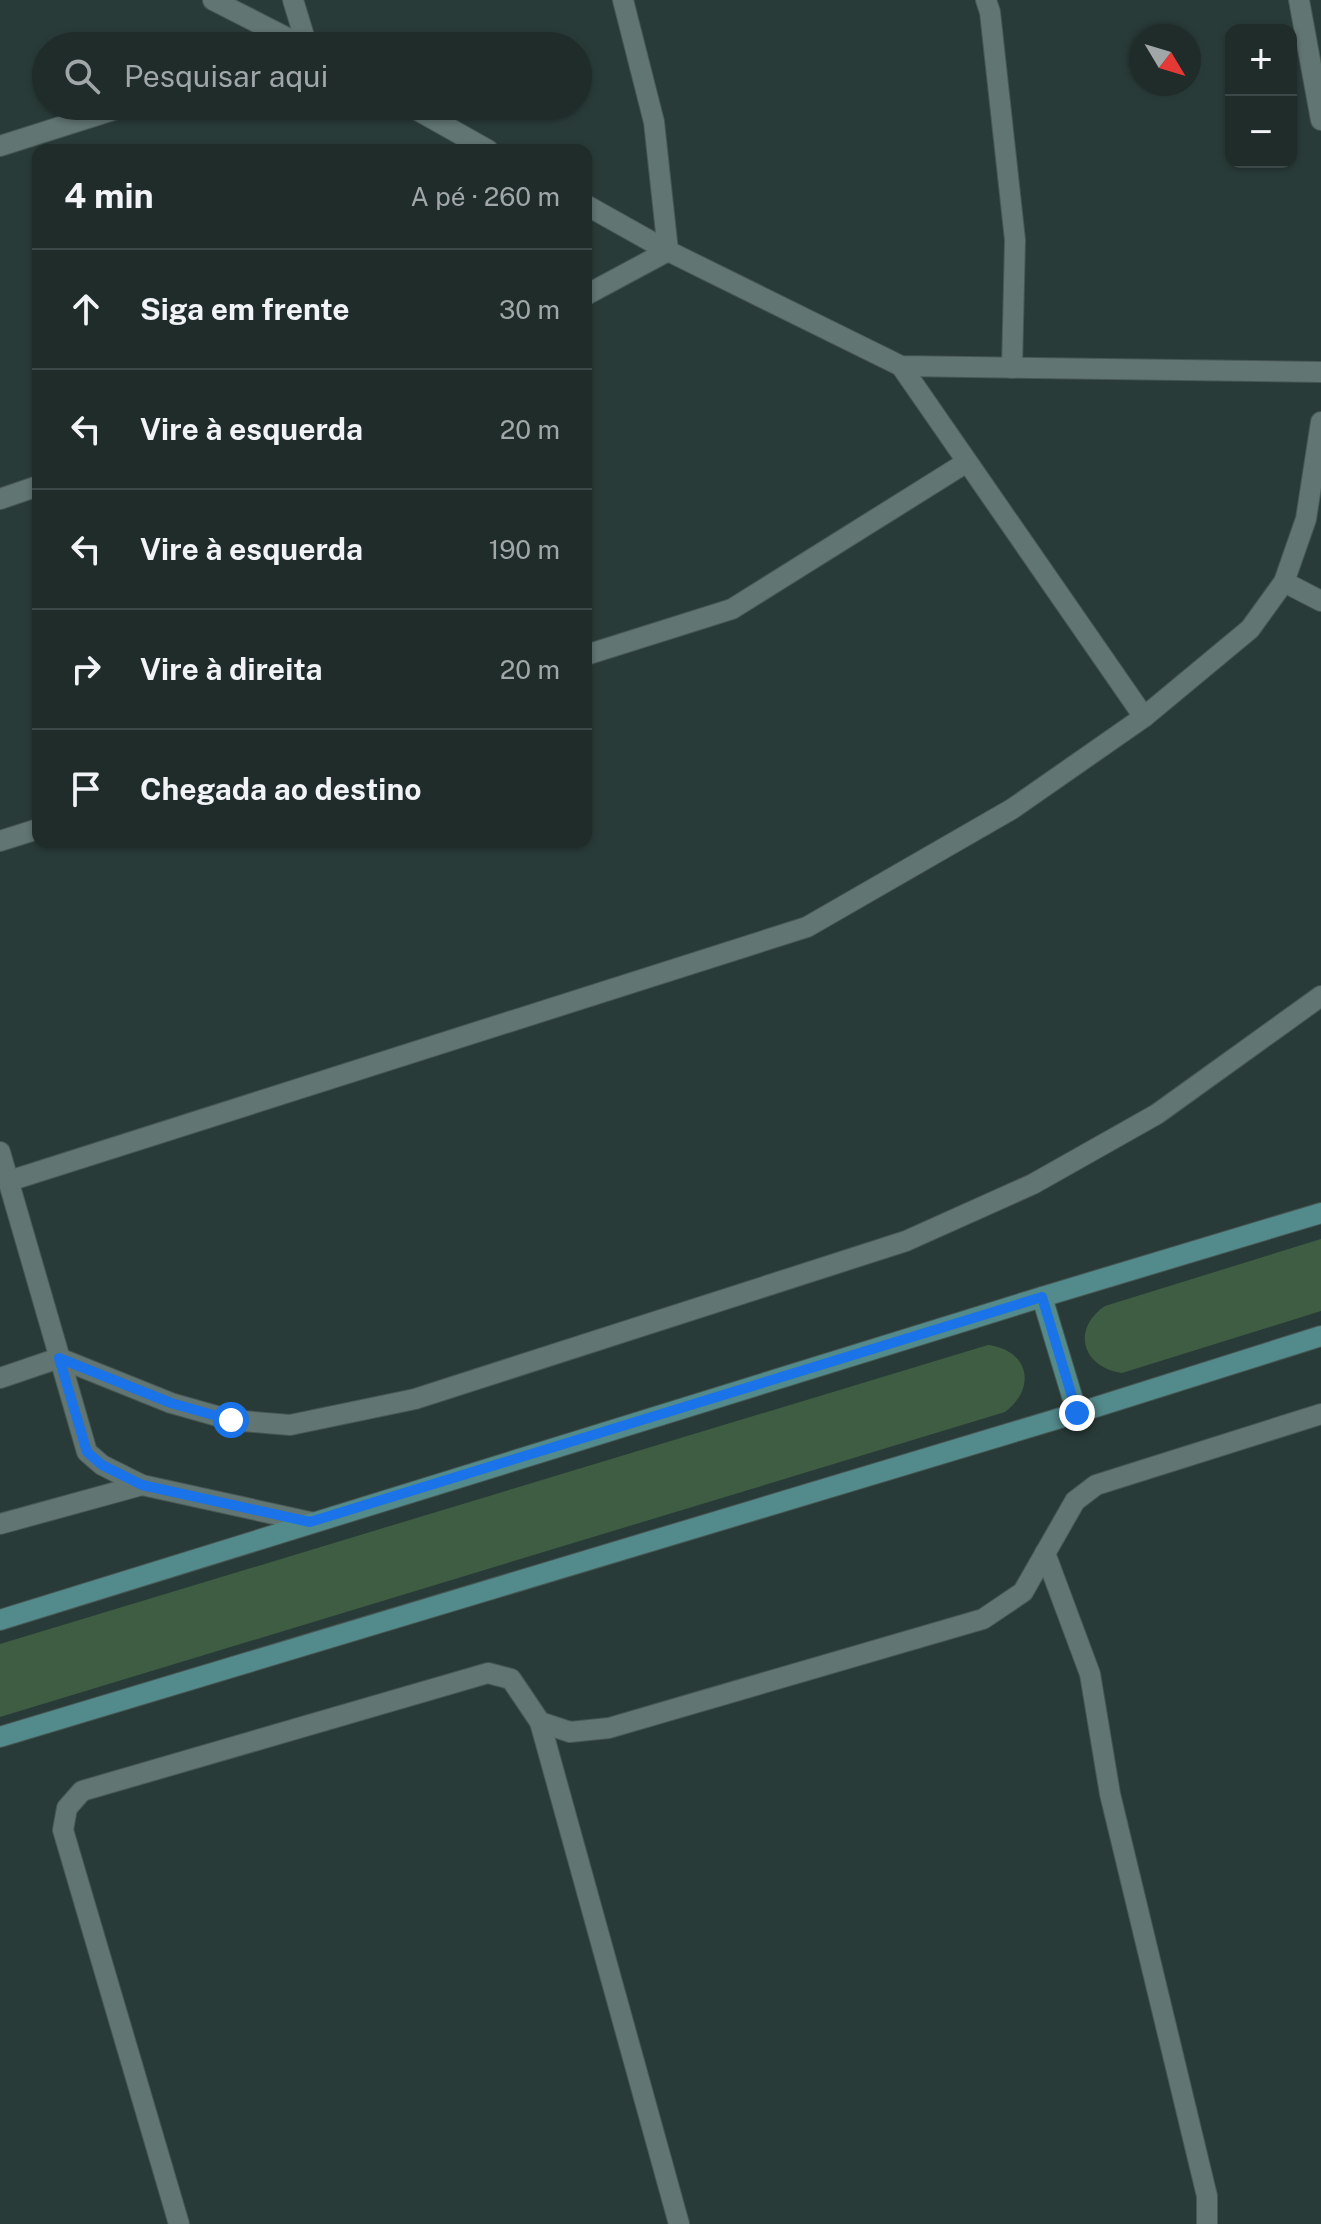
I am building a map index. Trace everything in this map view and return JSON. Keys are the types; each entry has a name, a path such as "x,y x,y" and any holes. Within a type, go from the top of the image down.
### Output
{"street":[{"path":"213,0 277,32"},
{"path":"293,0 301,32"},
{"path":"623,0 654,122 668,251"},
{"path":"986,0 990,12 1015,240 1012,368"},
{"path":"1299,0 1321,120"},
{"path":"0,146 82,120"},
{"path":"435,120 477,144"},
{"path":"592,208 668,251 901,366 1321,372"},
{"path":"592,292 668,251"},
{"path":"901,366 1144,717"},
{"path":"9,1181 807,927 1012,809 1144,717 1250,629 1284,582 1306,519 1321,422"},
{"path":"592,653 732,609 967,462"},
{"path":"0,499 32,488"},
{"path":"1284,582 1321,601"},
{"path":"0,841 32,831"},
{"path":"0,1378 59,1358 171,1403 231,1420 290,1425 415,1399 906,1241 1033,1184 1157,1114 1321,996"},
{"path":"0,1152 87,1452 102,1465 142,1485 310,1522"},
{"path":"0,1620 1321,1213"},
{"path":"1042,1297 1077,1413"},
{"path":"0,1737 1077,1413 1321,1336"},
{"path":"540,1722 570,1732 609,1728 983,1619 1023,1592 1075,1501 1096,1485 1321,1414"},
{"path":"0,1524 142,1485"},
{"path":"1045,1553 1090,1674 1110,1794 1207,2196 1207,2224"},
{"path":"179,2224 63,1830 67,1808 82,1791 488,1673 511,1679 540,1722 679,2224"}],"green space":[{"path":"1321,1239 1321,1311 1122,1373 1108,1369 1090,1355 1085,1336 1088,1325 1105,1306"},
{"path":"988,1345 1012,1354 1024,1371 1022,1392 1005,1412 0,1717 0,1644"}],"route":[{"path":"231,1420 171,1403 59,1358 87,1452 102,1465 142,1485 310,1522 1042,1297 1077,1413"}]}
